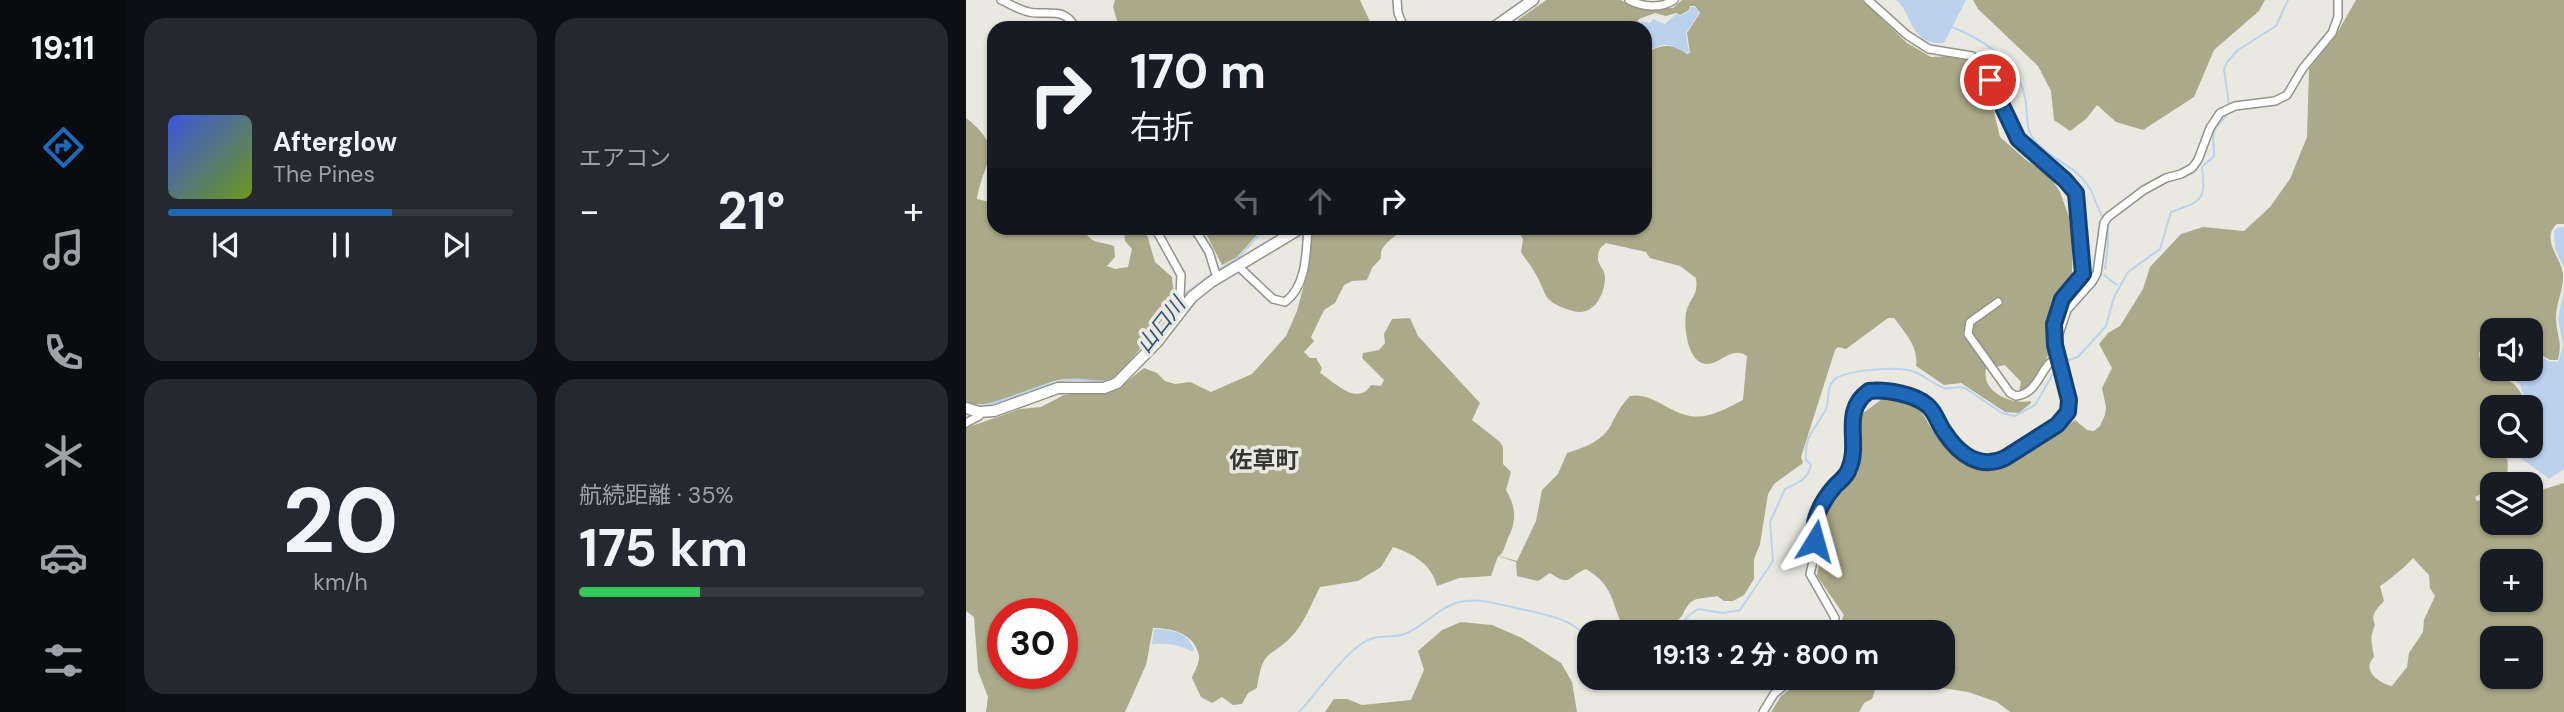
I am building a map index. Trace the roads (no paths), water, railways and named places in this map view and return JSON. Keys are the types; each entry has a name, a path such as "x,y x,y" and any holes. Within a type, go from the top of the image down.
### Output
{"main road":[{"path":"1503,21 1533,0"},
{"path":"974,411 1004,408 1058,388 1110,387 1124,377 1157,342 1181,300 1215,274 1238,266 1289,235"}],"street":[{"path":"1002,0 1019,4 1033,13 1056,12 1065,15 1070,21"},
{"path":"1397,0 1401,21"},
{"path":"1629,0 1662,6 1674,0"},
{"path":"1834,620 1810,574 1816,549 1813,528 1824,500 1849,470 1851,424 1860,398 1869,391 1881,391 1924,402 1934,412 1944,432 1975,460 1989,464 2005,458 2057,425 2068,412 2069,400 2055,345 2054,324 2058,307 2083,274 2077,200 2073,188 2018,139 1988,73 1979,61 1963,53 1929,49 1907,35 1868,0"},
{"path":"2055,345 2067,310 2097,273 2104,223 2108,217 2144,190 2192,168 2198,160 2210,128 2220,113 2229,108 2275,100 2287,95 2303,68 2332,33 2338,17 2338,0"},
{"path":"1159,235 1181,275 1181,300"},
{"path":"1198,235 1209,252 1215,274"},
{"path":"1238,266 1273,299 1285,302 1296,293 1300,283 1307,235"},
{"path":"1998,302 1970,322 1968,334 2010,393 2016,396 2028,393 2046,366 2059,361"},
{"path":"966,423 974,411"},
{"path":"1763,712 1771,698 1780,690"}],"water":[{"path":"1896,0 1966,0 1944,43 1924,39 1918,34"},
{"path":"1691,7 1695,7 1699,13 1686,33 1689,53 1668,45 1652,50 1653,19 1665,24 1676,14 1680,16"},
{"path":"2558,227 2564,227 2564,268 2555,249 2554,231"},
{"path":"2564,291 2564,469 2549,479 2521,458 2543,458 2543,395 2523,395 2520,384 2515,381 2543,381 2543,358 2558,362 2563,346 2558,318"},
{"path":"1154,629 1183,635 1194,650 1192,652 1173,645 1152,644"}],"waterway":[{"path":"2229,105 2224,69 2227,62 2238,50 2276,26 2288,0"},
{"path":"1952,27 1987,45 2015,73 2026,102 2031,135 2043,149 2081,177 2090,188 2103,218"},
{"path":"2063,362 2078,357 2106,326 2114,297 2128,272 2160,249 2171,212 2200,198 2203,187 2202,167 2214,156 2213,133 2228,114"},
{"path":"2105,269 2108,225"},
{"path":"1204,235 1214,253 1218,268"},
{"name":"山口川","path":"1217,270 1239,257 1259,235"},
{"name":"山口川","path":"1183,295 1212,274"},
{"path":"2104,275 2117,285"},
{"name":"山口川","path":"1170,318 1179,298"},
{"path":"1685,620 1698,609 1723,613 1740,610 1773,561 1770,522 1785,489 1801,480 1810,470 1811,465 1806,460 1807,445 1825,411 1834,380 1861,371 1907,370 1944,388 1965,388 2002,413 2015,416 2035,405 2058,365"},
{"name":"山口川","path":"978,407 1057,382 1075,379 1099,382 1117,377"},
{"path":"1299,712 1338,666 1361,644 1373,638 1407,633 1453,604 1487,602 1549,616 1577,628"}],"district":[{"name":"佐草町","path":"1264,460"}]}
